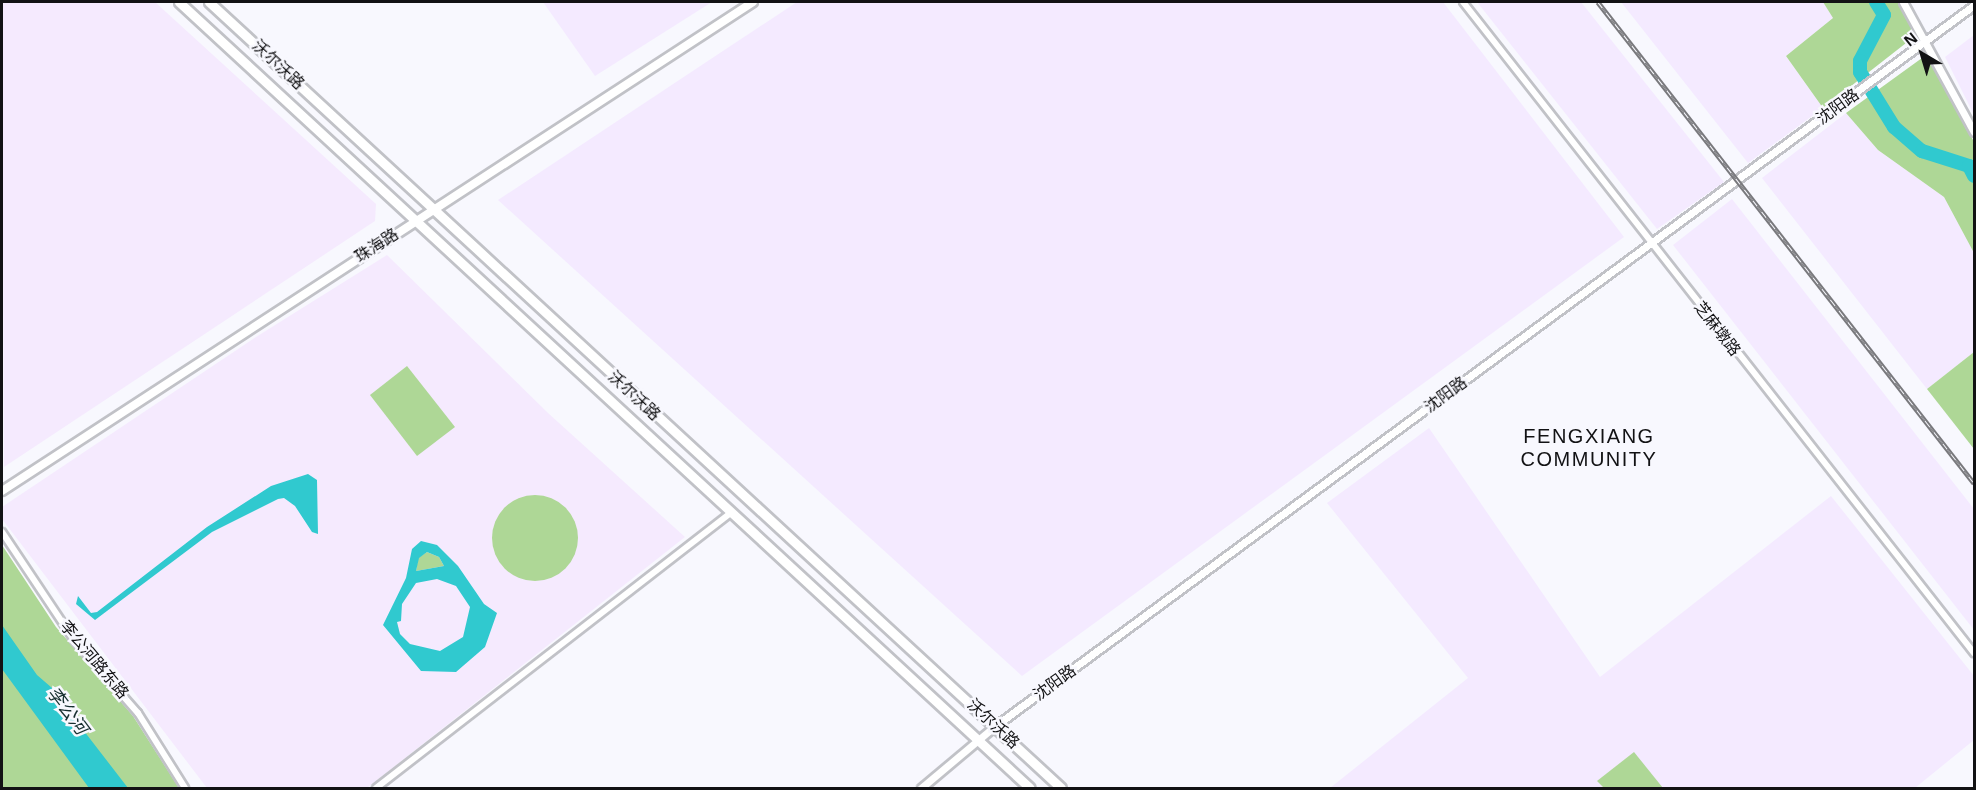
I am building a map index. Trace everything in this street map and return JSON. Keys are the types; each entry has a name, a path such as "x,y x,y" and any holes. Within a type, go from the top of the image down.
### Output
{"highway":[{"name":"沃尔沃路","path":"179,2 1030,789"},
{"name":"沃尔沃路","path":"209,2 1062,789"}],"main road":[{"name":"珠海路","path":"2,491 753,2"}],"street":[{"name":"芝麻墩路","path":"1462,2 1974,653"},
{"path":"1904,2 1974,132"},
{"name":"沈阳路","path":"921,789 981,742 996,726 1974,5"},
{"path":"376,789 732,512"},
{"name":"李公河路东路","path":"2,532 74,640 138,713 185,789"}],"shaded area":[{"path":"2,2 155,2 376,204 375,221 4,467"},
{"path":"543,2 712,2 595,76"},
{"path":"797,2 1443,2 1624,237 1022,676 498,200"},
{"path":"1477,2 1581,2 1724,182 1657,229"},
{"path":"1621,2 1823,2 1833,18 1786,56 1823,108 1748,163"},
{"path":"1974,35 1974,115 1945,57"},
{"path":"1846,113 1878,150 1944,197 1974,253 1974,352 1927,389 1762,178"},
{"path":"1732,199 1974,509 1974,630 1673,245"},
{"path":"387,255 548,413 685,537 367,788 207,788 2,519 2,507 253,339"},
{"path":"1429,428 1600,677 1831,496 1974,676 1974,740 1915,788 1330,788 1468,678 1327,503"}],"green space":[{"path":"1823,2 1898,2 1915,36 1823,108 1786,56 1833,18"},
{"path":"1922,58 1934,64 1974,142 1974,253 1944,197 1878,150 1846,113"},
{"path":"1974,352 1974,449 1927,389"},
{"path":"407,366 455,427 417,456 370,395"},
{"path":"535,495 559,502 571,514 578,538 571,562 559,574 535,581 511,574 499,562 492,538 499,514 511,502"},
{"path":"2,545 56,627 133,716 179,788 2,788"},
{"path":"427,552 439,557 444,566 416,571 418,558"},
{"path":"1634,752 1663,788 1604,788 1597,781"}],"water":[{"path":"308,474 317,480 318,534 312,532 295,506 284,498 278,499 212,532 95,620 76,604 78,596 91,613 97,612 207,527 271,486"},
{"path":"421,541 437,545 458,566 484,604 497,613 485,647 456,672 421,671 383,625 406,578 412,549","holes":["427,552 439,557 444,566 416,571 419,558","437,579 456,586 470,607 463,637 440,651 410,644 400,634 397,622 401,621 402,604 416,583"]},
{"name":"李公河","path":"2,625 37,675 66,700 84,731 128,788 89,788 2,669"}],"waterway":[{"path":"1876,2 1884,15 1860,61 1860,72 1894,127 1922,151 1969,166 1974,176"}],"railway":[{"path":"1598,2 1974,483"}],"district":[{"name":"FENGXIANG COMMUNITY","path":"1589,448"}]}
